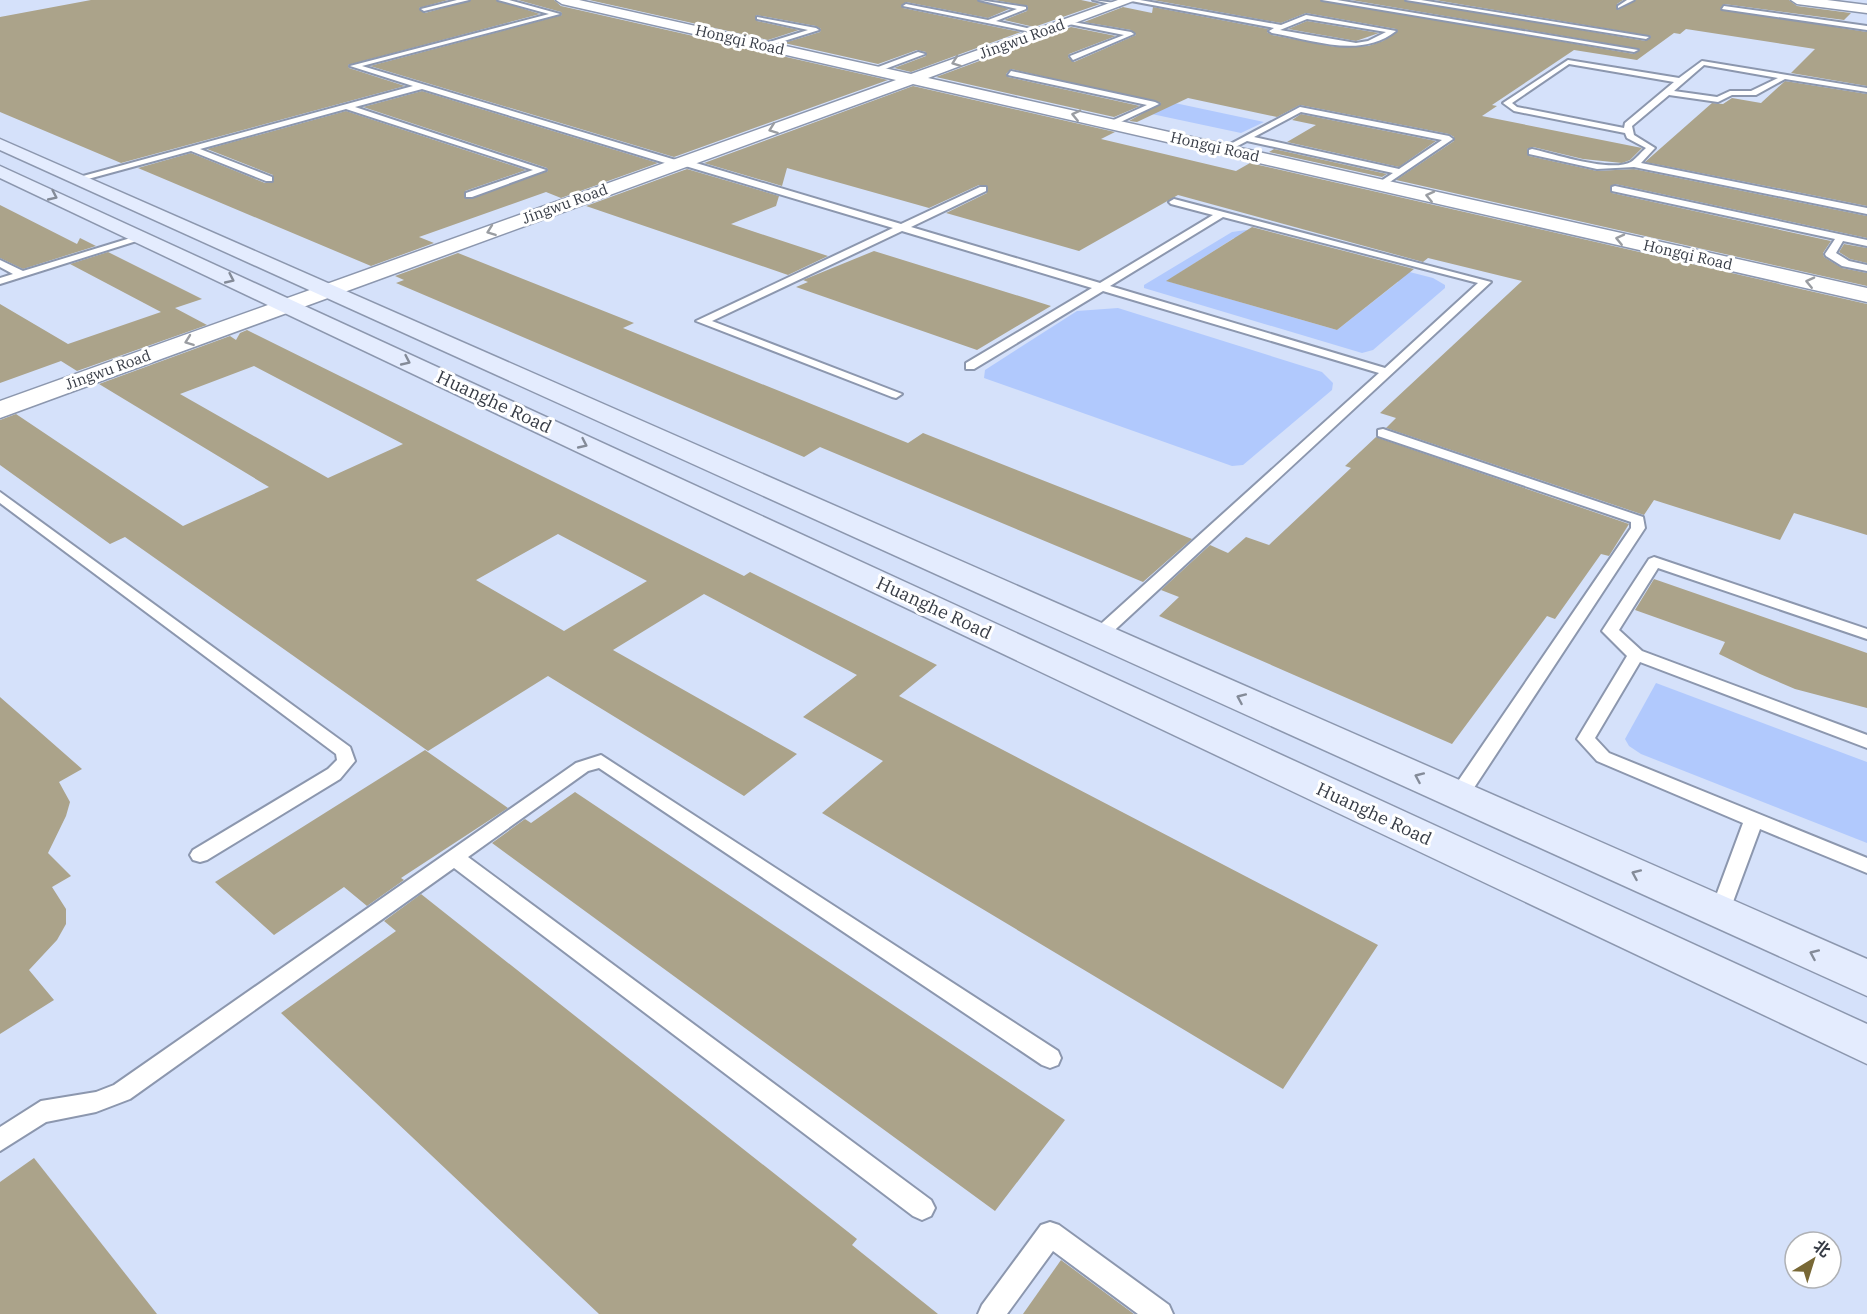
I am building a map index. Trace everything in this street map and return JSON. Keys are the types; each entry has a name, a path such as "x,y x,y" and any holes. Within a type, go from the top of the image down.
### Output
{"main road":[{"name":"Huanghe Road","path":"0,144 1867,978"},
{"name":"Huanghe Road","path":"0,171 1867,1046"}],"street":[{"name":"Hongqi Road","path":"562,0 1867,295"},
{"path":"1797,0 1867,9"},
{"name":"Jingwu Road","path":"0,410 1126,2"}],"lane":[{"path":"424,9 466,0"},
{"path":"501,0 557,14 354,66 1387,372"},
{"path":"982,0 1024,8 988,22"},
{"path":"1096,0 1126,2 1281,27 1305,16 1393,31 1370,43 1356,45 1272,31 1281,27"},
{"path":"1325,0 1634,50"},
{"path":"1409,0 1646,37"},
{"path":"1620,7 1631,0"},
{"path":"906,6 1041,32"},
{"path":"1724,8 1867,28"},
{"path":"1468,23 1488,12"},
{"path":"759,18 816,30 765,45"},
{"path":"1069,22 1131,34 1072,58"},
{"path":"874,70 921,54"},
{"path":"1629,131 1514,109 1507,104 1568,62 1681,81"},
{"path":"1532,152 1610,167 1624,168 1634,164 1651,148 1630,136 1629,125 1702,63 1867,90"},
{"path":"1011,74 1154,104"},
{"path":"1668,92 1718,100 1730,93 1753,93 1761,87 1773,84 1783,76"},
{"path":"77,179 421,86"},
{"path":"1112,124 1164,99"},
{"path":"346,106 542,170 469,195"},
{"path":"1225,149 1300,109 1449,139 1381,185"},
{"path":"1246,138 1400,172"},
{"path":"191,148 268,179"},
{"path":"1634,164 1867,211"},
{"path":"896,394 702,321 983,189"},
{"path":"1615,189 1867,243"},
{"path":"1100,635 1486,282 1174,202"},
{"path":"970,366 1222,214"},
{"path":"1841,237 1830,254 1846,264 1867,268"},
{"path":"0,280 141,238"},
{"path":"0,263 21,274"},
{"path":"1383,433 1638,520 1638,528 1459,795"},
{"path":"0,496 344,751 346,761 334,774 200,855"},
{"path":"1867,634 1654,562 1610,631 1636,656 1867,742"},
{"path":"1636,656 1586,739 1592,748 1603,757 1867,866"},
{"path":"0,1140 41,1112 96,1102 122,1092 582,767 601,761 1050,1058"},
{"path":"1720,912 1754,819"},
{"path":"454,857 922,1208"},
{"path":"991,1314 1050,1234 1160,1314"}],"shaded area":[{"path":"1170,102 1264,122 1241,133 1147,113"},
{"path":"1246,230 1433,278 1445,285 1445,288 1373,350 1362,353 1144,288 1144,285 1232,232","holes":["1234,238 1398,281 1337,330 1167,281"]},
{"path":"1118,308 1322,372 1333,383 1332,390 1243,465 1232,466 984,378 985,370 1077,311"},
{"path":"1656,683 1867,762 1867,843 1641,754 1629,746 1625,739"}],"building":[{"path":"91,0 448,0 419,8 425,13 471,0 496,0 540,14 348,65 349,68 405,86 121,163 0,112 0,17"},
{"path":"518,0 554,0 561,6 888,80 674,157 370,66 562,15 561,12"},
{"path":"589,0 977,0 1009,9 988,18 906,2 901,6 1021,32 911,72 894,68 926,56 926,52 917,50 878,64 784,43 820,32 821,29 816,26 756,15 757,21 799,30 768,40"},
{"path":"994,0 1081,0 1100,4 1034,27 1004,20 1027,11 1028,6"},
{"path":"1153,0 1320,0 1634,54 1640,49 1351,0 1404,0 1646,41 1651,36 1435,0 1623,0 1617,4 1618,10 1636,0 1789,0 1797,6 1851,13 1844,20 1724,4 1720,9 1867,32 1867,86 1791,73 1815,49 1686,29 1680,34 1674,33 1637,60 1574,50 1492,105 1497,106 1482,116 1642,148 1630,160 1622,163 1583,159 1533,147 1527,149 1529,156 1597,171 1634,169 1867,216 1867,238 1615,184 1610,187 1612,193 1831,241 1823,253 1824,257 1842,268 1867,273 1867,286 1396,180 1454,141 1454,137 1449,134 1300,105 1277,117 1188,98 1137,122 1129,121 1161,103 1011,69 1006,74 1008,77 1140,106 1114,117 936,77 1071,27 1116,36 1069,54 1068,57 1074,62 1136,35 1131,30 1084,22 1123,7 1152,13 1153,7 1268,29 1267,32 1272,35 1336,47 1368,46 1383,41 1398,31 1306,13 1281,23"},
{"path":"1307,21 1379,33 1356,41 1288,29"},
{"path":"1785,81 1867,94 1867,206 1645,162 1712,103 1723,104 1732,98 1761,103"},
{"path":"913,86 1115,132 1101,139 1236,171 1250,163 1867,304 1867,535 1794,513 1780,540 1654,500 1644,515 1386,428 1396,418 1380,413 1522,281 1428,258 1423,262 1178,195 1079,251 946,213 987,193 986,185 979,185 929,208 787,168 782,186 704,163"},
{"path":"422,91 658,163 561,198 546,192 419,237 434,243 371,266 138,168 191,153 265,183 272,183 273,175 207,149 346,111 526,170 465,191 466,199 548,171 547,168 363,107"},
{"path":"1301,114 1436,141 1399,167 1287,142 1316,125 1292,120"},
{"path":"1274,149 1387,174 1382,177 1269,152"},
{"path":"687,169 779,196 776,206 731,224 828,256 788,275 586,206"},
{"path":"0,205 77,244 80,238 96,246 23,269 0,258"},
{"path":"1252,227 1414,269 1337,330 1166,281"},
{"path":"1844,244 1867,248 1867,263 1850,259 1839,252"},
{"path":"874,251 1051,306 977,350 796,287 808,282 803,280"},
{"path":"108,252 202,299 175,308 207,325 77,371 61,361 0,383 0,304 68,344 161,312 70,264"},
{"path":"458,253 634,323 623,328 908,443 923,433 1192,539 1143,582 820,447 804,457 396,283 404,280 395,276"},
{"path":"247,330 744,576 750,572 937,665 899,696 1378,945 1283,1089 822,813 883,761 803,717 857,675 704,594 613,650 797,754 744,796 548,676 428,751 125,537 110,544 0,465 0,420 16,414 183,526 269,487 99,384 230,336 236,340 240,333","holes":["254,366 403,444 328,478 180,394","558,534 647,581 564,631 476,580"]},
{"path":"1376,437 1629,524 1609,556 1601,554 1555,619 1547,616 1452,744 1159,616 1179,597 1161,590 1210,545 1228,553 1246,537 1269,545 1351,468 1345,466"},
{"path":"1654,579 1867,653 1867,708 1795,689 1719,654 1725,642 1635,610"},
{"path":"0,697 82,769 59,782 70,802 66,816 48,853 71,876 52,887 66,909 66,924 57,940 29,970 54,1000 0,1034"},
{"path":"425,750 508,808 401,878 404,880 367,906 344,887 274,935 215,882"},
{"path":"575,792 1065,1120 995,1211 492,843 525,819 531,823"},
{"path":"421,894 857,1239 852,1245 938,1314 599,1314 281,1013 396,931 384,921"},
{"path":"34,1158 157,1314 0,1314 0,1182"},
{"path":"1061,1260 1134,1314 1023,1314"}]}
